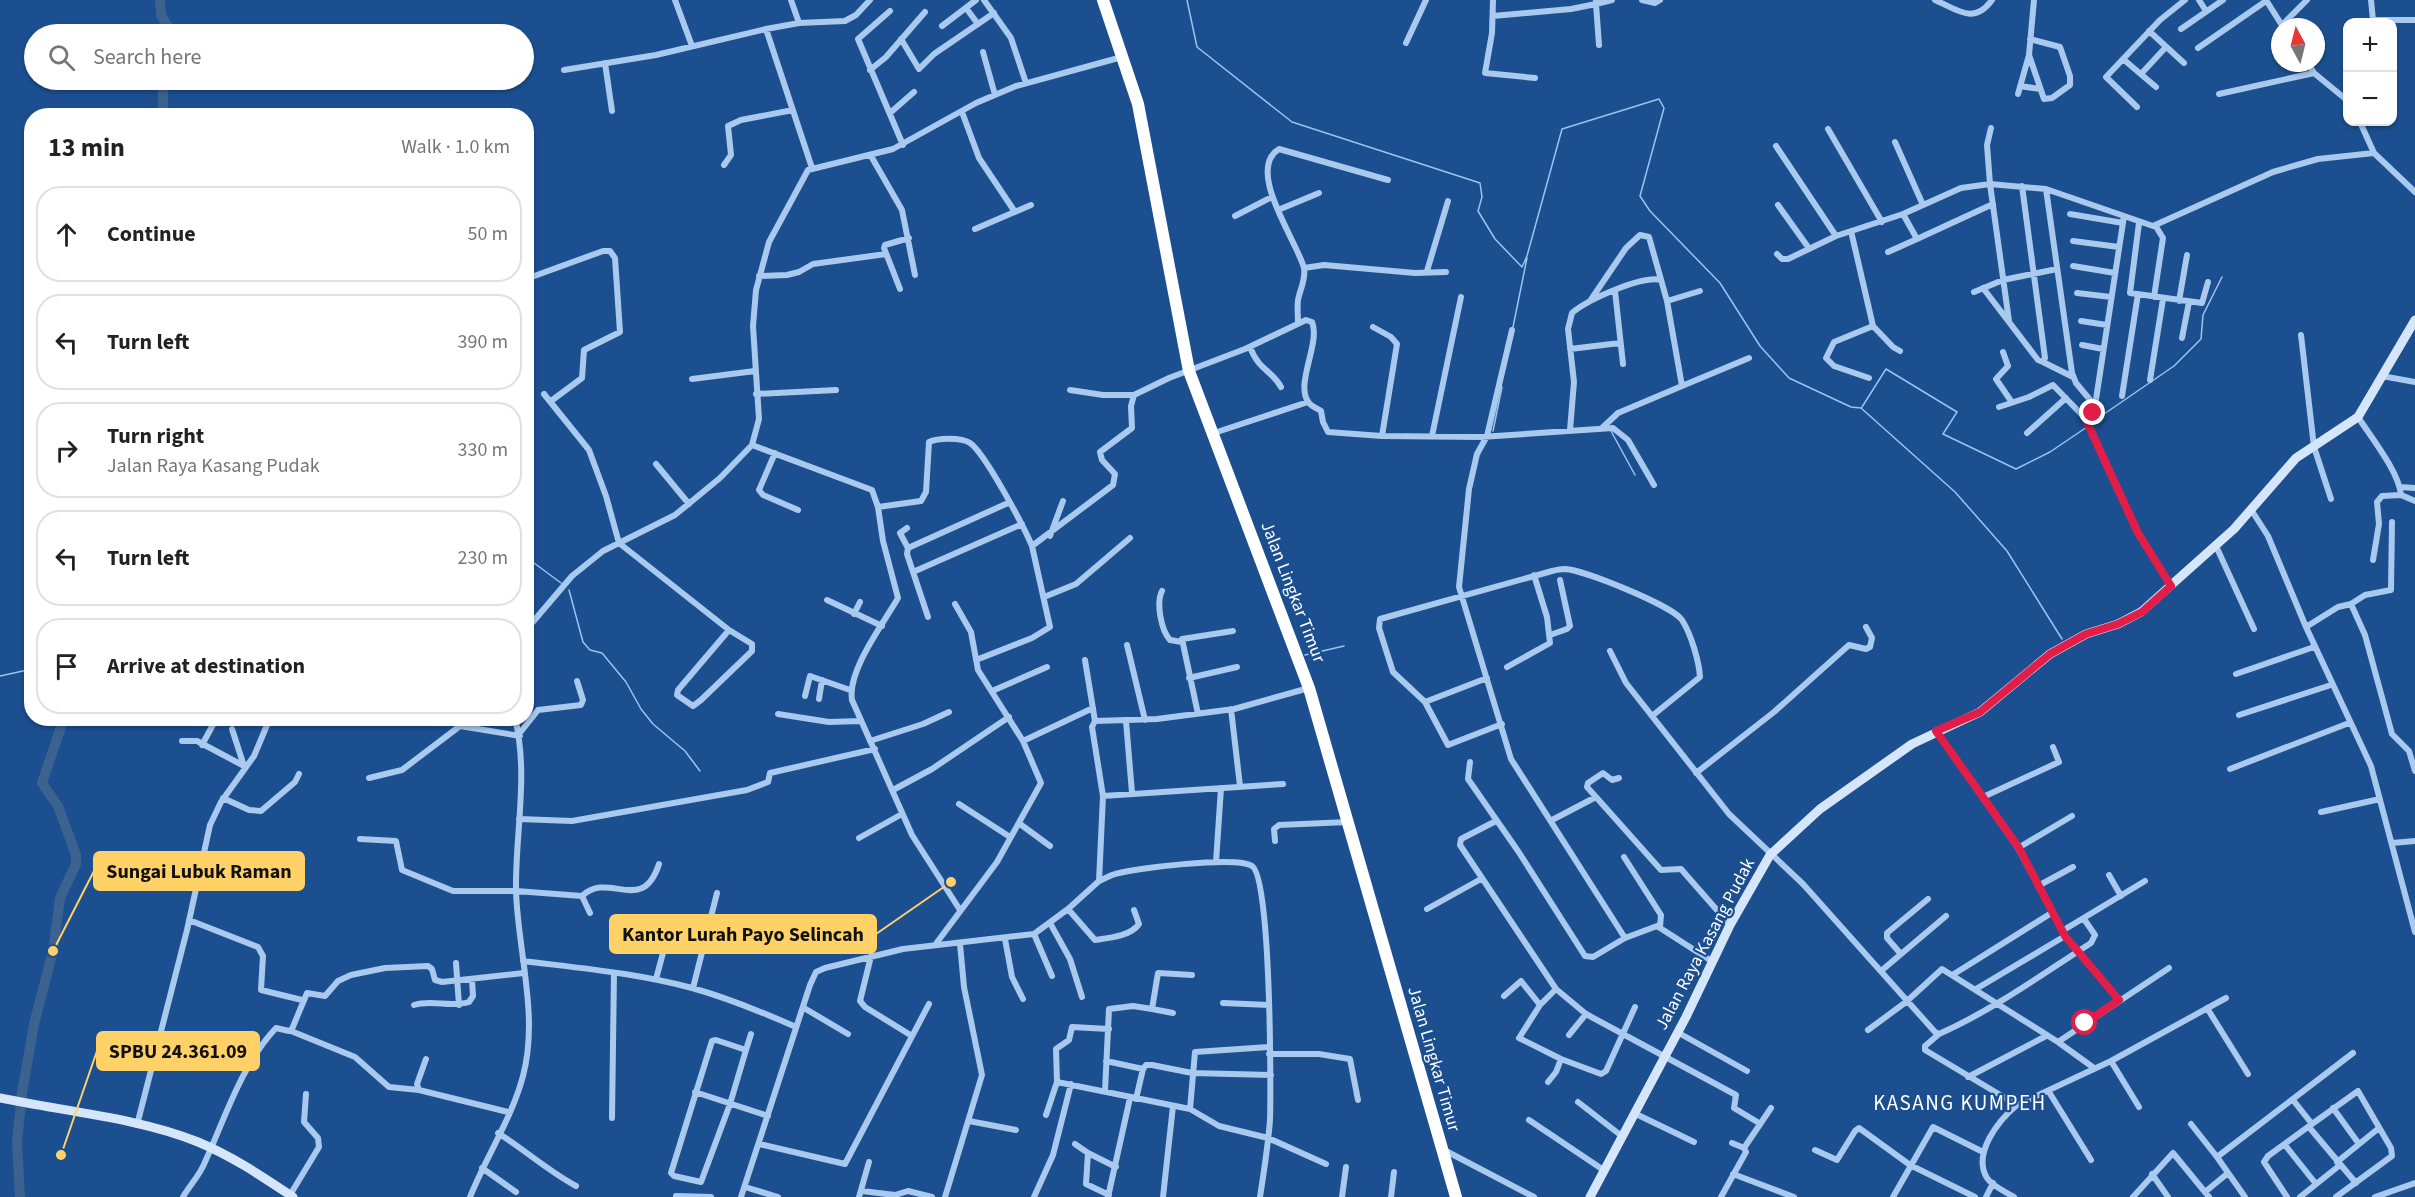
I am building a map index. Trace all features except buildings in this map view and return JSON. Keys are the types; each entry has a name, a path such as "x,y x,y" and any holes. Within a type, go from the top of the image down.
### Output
{"highway":[{"name":"Jalan Lingkar Timur","path":"1103,0 1138,104 1189,371 1309,688 1456,1197"}],"street":[{"path":"675,0 692,46"},
{"path":"792,0 799,23"},
{"path":"564,70 799,23 851,19 870,0"},
{"path":"942,26 976,0"},
{"path":"984,0 1011,38 1026,83"},
{"path":"1406,42 1426,0"},
{"path":"1493,0 1486,74 1535,78"},
{"path":"1493,16 1612,0"},
{"path":"1642,0 1655,3 1660,0"},
{"path":"1935,0 1965,13 1976,14 1983,12 1992,0"},
{"path":"2018,94 2029,55 2034,0"},
{"path":"2137,107 2106,79 2149,31 2185,0"},
{"path":"2199,0 2206,11"},
{"path":"2181,29 2223,0"},
{"path":"2198,48 2266,0 2278,18"},
{"path":"2290,18 2307,0"},
{"path":"2371,0 2373,18"},
{"path":"1596,2 1599,45"},
{"path":"966,8 978,24"},
{"path":"890,11 858,39 903,145"},
{"path":"870,70 925,12"},
{"path":"901,39 919,69 934,54 994,13"},
{"path":"2397,20 2415,20"},
{"path":"766,29 812,168"},
{"path":"2149,31 2184,63"},
{"path":"2029,55 2044,99 2052,98 2070,85 2070,76 2060,47 2031,39"},
{"path":"2141,74 2166,46"},
{"path":"983,52 994,95"},
{"path":"534,621 572,576 603,550 675,515 720,478 752,445 759,419 753,326 759,276 771,236 787,212 804,175 812,168 871,156 903,145 994,95 1026,83 1122,56"},
{"path":"2123,59 2157,87"},
{"path":"605,63 612,111"},
{"path":"2218,94 2314,73 2343,96"},
{"path":"2020,86 2040,89"},
{"path":"2339,92 2343,90"},
{"path":"890,113 915,92"},
{"path":"724,165 731,155 728,126 741,120 794,110"},
{"path":"962,112 979,158 1015,212"},
{"path":"2362,126 2374,153 2415,192"},
{"path":"1991,128 1987,145 1990,184 2009,321"},
{"path":"1828,129 1882,222"},
{"path":"1895,142 1923,205"},
{"path":"1776,146 1836,236"},
{"path":"1298,323 1297,303 1305,276 1304,268 1272,196 1267,176 1273,154 1279,149 1388,180"},
{"path":"2070,214 2156,225 2273,172 2318,159 2374,153"},
{"path":"871,156 878,172 902,210 915,274"},
{"path":"1777,255 1782,259 1788,259 1808,247 1903,214 1961,188 1990,184 2046,189 2123,220"},
{"path":"2022,186 2045,358 2043,362"},
{"path":"2046,189 2073,377 2095,406"},
{"path":"1278,210 1319,193"},
{"path":"1235,216 1272,196"},
{"path":"1427,272 1448,201"},
{"path":"1888,252 1993,204"},
{"path":"975,230 1031,205"},
{"path":"1778,205 1808,247"},
{"path":"1903,214 1917,239"},
{"path":"2086,420 2095,411 2123,220"},
{"path":"2139,223 2129,290 2163,299 2204,302 2208,282"},
{"path":"2154,297 2163,238 2156,225"},
{"path":"1851,231 1873,326 1893,347 1900,351"},
{"path":"1590,301 1626,248 1643,234 1649,237 1667,301 1682,386"},
{"path":"900,289 886,254 885,245 909,238"},
{"path":"2073,241 2119,247"},
{"path":"534,276 603,251 610,251 615,258 620,332 584,350 582,378 551,401"},
{"path":"759,276 787,275 799,272 813,264 886,254"},
{"path":"2179,301 2187,255"},
{"path":"1304,268 1324,265 1415,273 1446,272"},
{"path":"2073,266 2115,273"},
{"path":"1974,292 2003,280 2057,269"},
{"path":"1570,430 1574,382 1570,349 1572,313 1590,301 1615,291 1652,279 1661,280"},
{"path":"1983,288 2038,360 2073,377"},
{"path":"1615,291 1623,364"},
{"path":"1667,301 1700,291"},
{"path":"2077,293 2111,297"},
{"path":"2122,396 2138,294"},
{"path":"1432,436 1461,297"},
{"path":"2150,380 2163,299"},
{"path":"2182,338 2189,302"},
{"path":"1070,390 1103,395 1134,395 1309,320 1314,327 1306,379 1308,402"},
{"name":"Jalan Raya Kasang Pudak","path":"1590,1197 1636,1114 1730,925 1770,855 1820,809 1912,744 1980,712 2050,654 2086,634 2118,624 2142,612 2252,511 2286,468 2358,417 2415,320"},
{"path":"2081,321 2107,325"},
{"path":"1869,378 1834,366 1827,360 1826,355 1834,342 1873,326"},
{"path":"1373,327 1391,337 1397,344 1382,436"},
{"path":"1512,330 1486,436 1477,454 1469,489 1458,575 1461,594 1502,723 1511,759 1552,820 1625,938"},
{"path":"2301,335 2314,447 2331,499"},
{"path":"1570,349 1620,343"},
{"path":"2082,345 2103,349"},
{"path":"1250,347 1262,369 1276,378 1281,387"},
{"path":"2003,352 2008,366 1996,379 2011,401"},
{"path":"1602,428 1618,413 1749,358"},
{"path":"692,379 755,372"},
{"path":"2382,376 2415,382"},
{"path":"1999,406 2029,397 2053,385 2066,398 2086,420 2138,533 2171,586"},
{"path":"2078,386 2097,388"},
{"path":"756,394 836,390"},
{"path":"544,394 589,450 606,496 619,543 729,630 752,644 752,651 695,705 688,704 677,695 678,690 729,630"},
{"path":"1032,546 1050,536 1113,485 1115,474 1102,460 1100,452 1132,428 1131,406 1134,395"},
{"path":"2027,433 2066,398"},
{"path":"1214,433 1308,402 1320,409 1324,428 1333,434 1486,436 1613,428 1624,435 1654,485"},
{"path":"2358,417 2400,487 2401,495"},
{"path":"878,507 914,502 924,497 927,445 931,440 969,442 977,450 1022,524 1032,546 1050,623 1047,631 976,660"},
{"path":"752,445 872,490 878,507 883,541 898,598 854,675 850,690 860,721 875,749 902,814 924,856 960,910"},
{"path":"775,453 759,490 763,495 798,510"},
{"path":"656,464 689,504"},
{"path":"2400,487 2415,488"},
{"path":"2373,560 2379,524 2377,502 2382,496 2401,495 2415,501"},
{"path":"1050,536 1063,501"},
{"path":"908,548 1008,503"},
{"path":"2252,511 2268,536 2331,685 2371,766 2415,932"},
{"path":"2306,627 2338,607 2351,604 2365,595 2391,590 2392,522"},
{"path":"913,572 1022,524"},
{"path":"907,528 901,531 900,536 908,548 913,572 928,617"},
{"path":"1044,597 1076,584 1130,538"},
{"path":"2216,546 2254,629"},
{"path":"1502,723 1448,745 1425,702 1393,672 1379,628 1380,619 1534,575 1565,569 1585,573 1675,613 1682,620 1700,677 1652,716"},
{"path":"1507,668 1549,644 1550,635 1534,575"},
{"path":"1550,635 1570,626 1560,580"},
{"path":"1162,591 1158,604 1166,633 1170,640 1182,642"},
{"path":"827,600 882,626"},
{"path":"854,614 860,602"},
{"path":"935,945 997,862 1041,783 1023,741 978,670 971,632 955,604"},
{"path":"2351,604 2365,635 2392,734 2414,758 2415,771"},
{"path":"1696,773 1774,712 1849,645 1866,649 1870,646 1872,638 1866,627"},
{"path":"1182,642 1184,638 1233,632"},
{"path":"1182,642 1198,714"},
{"path":"1127,645 1145,720"},
{"path":"2236,674 2314,647"},
{"path":"1610,651 1626,683 1729,814 1803,884 1930,1029 1939,1034"},
{"path":"1085,660 1095,721 1092,727 1103,796 1099,881"},
{"path":"992,691 1047,667"},
{"path":"1189,678 1237,667"},
{"path":"805,696 810,676 850,690"},
{"path":"1425,702 1487,678"},
{"path":"819,699 822,680"},
{"path":"534,713 538,710 581,705 583,699 577,681"},
{"path":"2239,715 2331,685"},
{"path":"1095,721 1145,720 1231,709 1309,688"},
{"path":"1023,741 1093,708"},
{"path":"1231,709 1240,786"},
{"path":"870,741 923,724 949,712"},
{"path":"778,714 829,722 860,721"},
{"path":"893,790 932,769 1009,717"},
{"path":"1126,721 1132,793"},
{"path":"2230,769 2349,723"},
{"path":"202,745 212,726"},
{"path":"137,1125 189,920 200,860 210,825 223,798 258,748 267,726"},
{"path":"369,778 402,770 460,726 519,735"},
{"path":"470,1197 523,1076 530,1029 516,891 519,819 519,735 517,726"},
{"path":"519,735 525,726"},
{"path":"232,729 245,766"},
{"path":"1936,731 2019,848 2064,934 2119,1000"},
{"path":"182,741 194,741 245,766"},
{"path":"1983,797 2059,762 2053,747"},
{"path":"519,819 572,821 747,790 768,782 770,773 875,749"},
{"path":"1470,762 1468,778 1585,956 1593,957 1625,938 1660,927"},
{"path":"1619,778 1612,780 1604,773 1588,783 1587,787 1661,870 1681,869 1730,925"},
{"path":"223,798 249,810 261,811 295,782 299,774"},
{"path":"1103,796 1283,784"},
{"path":"1216,862 1221,788"},
{"path":"1552,820 1596,797"},
{"path":"2321,812 2380,799"},
{"path":"959,804 1010,837"},
{"path":"859,838 902,814"},
{"path":"2019,848 2072,816"},
{"path":"1496,821 1460,842 1481,879 1556,989 1586,1014 1736,1095 1734,1108 1759,1123"},
{"path":"1275,841 1274,830 1279,825 1349,822"},
{"path":"1020,824 1050,846"},
{"path":"360,839 396,841 402,870 428,879 441,888 464,892 516,891 582,896 597,887 624,891 644,888 654,878 658,864"},
{"path":"2392,843 2415,841"},
{"path":"1624,856 1661,915 1660,927"},
{"path":"741,1197 816,972 903,949 1034,934 1068,909 1099,881 1116,873 1216,862 1250,865 1257,872 1266,921 1270,1075 1268,1138 1260,1197"},
{"path":"2038,886 2073,867"},
{"path":"2109,875 2121,896"},
{"path":"1427,909 1481,879"},
{"path":"1976,989 2145,881"},
{"path":"693,988 717,893"},
{"path":"582,896 590,913"},
{"path":"1900,953 1887,938 1887,933 1928,899"},
{"path":"1068,909 1095,940 1126,933 1137,927 1139,924 1134,910"},
{"path":"1954,974 2053,912"},
{"path":"1881,971 1946,916"},
{"path":"2017,1105 1924,1050 1925,1046 1939,1034 1996,1005 2094,939 2095,935 2084,918"},
{"path":"189,920 258,947 263,956 261,990 302,1000"},
{"path":"1050,923 1070,959 1082,997"},
{"path":"656,979 670,927"},
{"path":"1660,927 1713,962"},
{"path":"1034,934 1052,976"},
{"path":"1005,939 1012,977 1023,999"},
{"path":"945,1197 982,1075 964,987 960,944"},
{"path":"871,957 860,1000 865,1007 912,1036"},
{"path":"523,961 656,979 745,1005 796,1027"},
{"path":"456,963 459,1005"},
{"path":"291,1031 302,1000 307,993 327,996 343,977 385,968 428,966 438,982 524,974"},
{"path":"2058,1042 2169,968"},
{"path":"1868,1030 1906,1002 1942,969 1954,974 1996,1005 2058,1042 2094,1068"},
{"path":"612,1118 614,973"},
{"path":"1152,1009 1158,973 1192,975"},
{"path":"414,1005 424,1002 459,1005 472,999 472,980"},
{"path":"1504,996 1521,981 1540,1005"},
{"path":"1556,989 1540,1005 1518,1035 1519,1038 1562,1059 1603,1074 1635,1006"},
{"path":"2014,1197 1986,1176 1983,1152 2003,1117 2017,1105 2111,1061 2226,998"},
{"path":"1223,1003 1269,1005"},
{"path":"759,1144 845,1164 929,1004"},
{"path":"1105,1091 1110,1007 1152,1009 1173,1013"},
{"path":"804,1008 848,1034"},
{"path":"2207,1008 2248,1074"},
{"path":"1569,1035 1586,1014"},
{"path":"1046,1114 1057,1082 1056,1048 1069,1040 1072,1027 1109,1029"},
{"path":"183,1197 200,1172 229,1104 271,1034 277,1028 291,1031 355,1057 389,1087 419,1090 508,1112"},
{"path":"1677,1032 1747,1071"},
{"path":"746,1050 716,1040 712,1041 671,1173 674,1176 703,1181 730,1104 751,1034"},
{"path":"1968,1077 2046,1036"},
{"path":"1190,1109 1195,1052 1269,1051 1319,1054 1350,1059 1358,1100"},
{"path":"2217,1157 2353,1053"},
{"path":"419,1090 417,1084 426,1059"},
{"path":"1548,1082 1562,1059"},
{"path":"1106,1061 1143,1069"},
{"path":"2111,1061 2139,1107"},
{"path":"1088,1153 1085,1183 1109,1196 1133,1098 1146,1065 1192,1073 1270,1075"},
{"path":"1057,1082 1190,1109 1218,1126 1268,1138 1326,1164"},
{"path":"1034,1197 1053,1155 1071,1084"},
{"path":"2287,1197 2264,1162 2358,1091 2391,1148 2392,1156 2336,1197"},
{"path":"695,1092 768,1116"},
{"path":"2049,1092 2091,1160"},
{"path":"0,1098 137,1125 196,1141 242,1164 292,1196 319,1148 318,1138 304,1122 306,1094"},
{"path":"2293,1100 2338,1164 2356,1183"},
{"path":"1578,1102 1623,1137"},
{"path":"1164,1197 1173,1106"},
{"path":"1721,1197 1746,1152 1744,1148 1771,1108"},
{"path":"2333,1108 2359,1144"},
{"path":"1636,1114 1694,1142"},
{"path":"1529,1120 1606,1171"},
{"path":"969,1121 1016,1130"},
{"path":"2191,1124 2246,1197"},
{"path":"1893,1197 1933,1127 1983,1152"},
{"path":"1815,1150 1837,1160 1855,1131 1860,1128 1910,1165 1975,1197"},
{"path":"2300,1197 2379,1128"},
{"path":"498,1133 527,1151 550,1172 576,1186"},
{"path":"1732,1143 1744,1148"},
{"path":"1075,1144 1116,1167"},
{"path":"2285,1145 2316,1184"},
{"path":"1441,1148 1534,1197"},
{"path":"2133,1197 2170,1154 2175,1153 2207,1194 2228,1173"},
{"path":"869,1162 860,1194 895,1195 908,1191 932,1197"},
{"path":"1342,1197 1346,1167"},
{"path":"482,1168 516,1192"},
{"path":"1391,1197 1394,1172"},
{"path":"1733,1174 1794,1197"},
{"path":"2152,1174 2168,1197"},
{"path":"1986,1197 1993,1183"},
{"path":"2375,1197 2415,1183"},
{"path":"745,1187 778,1197"},
{"path":"676,1196 711,1197"}],"waterway":[{"path":"160,0 161,15 166,24"},
{"path":"1187,0 1197,47 1292,122 1480,183 1482,197 1478,211 1495,239 1522,267 1562,129 1659,99 1664,108 1640,196 1650,211 1720,283 1760,346 1789,378 1851,407 1861,408 1955,492 2007,551 2062,639"},
{"path":"163,90 163,108"},
{"path":"1513,327 1527,258"},
{"path":"2091,423 2174,366 2201,339 2203,315 2222,277"},
{"path":"1862,407 1886,369 1957,412 1943,434 2016,469 2050,452 2087,427"},
{"path":"1493,431 1502,387"},
{"path":"1611,431 1635,475"},
{"path":"534,563 561,583"},
{"path":"569,590 583,642 590,650 602,653 626,682 641,709 653,724 685,751 700,771"},
{"path":"1305,655 1344,646"},
{"path":"0,676 24,671"},
{"path":"20,1197 17,1142 22,1093 34,1024 53,951 60,898 76,864 76,855 58,806 42,783 61,726"}],"place":[{"name":"Kantor Lurah Payo Selincah","path":"951,882"},
{"name":"Sungai Lubuk Raman","path":"53,951"},
{"name":"SPBU 24.361.09","path":"61,1155"}],"district":[{"name":"KASANG KUMPEH","path":"1960,1103"}],"route":[{"path":"2085,1023 2119,1000 2065,936 2019,848 1936,731 1980,712 2050,654 2086,634 2126,621 2142,612 2171,586 2138,533 2086,420 2093,413"}]}
